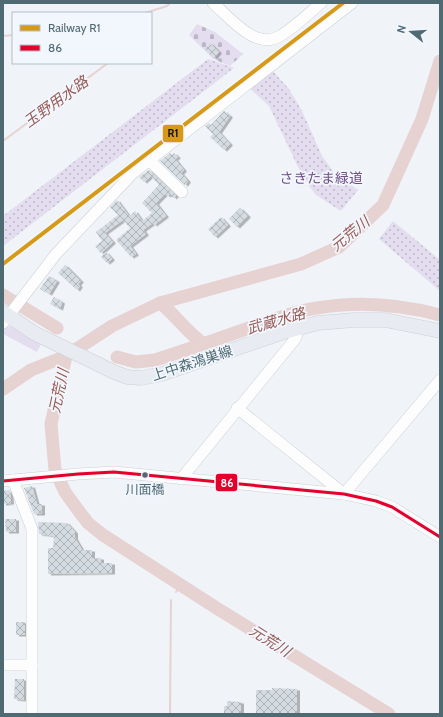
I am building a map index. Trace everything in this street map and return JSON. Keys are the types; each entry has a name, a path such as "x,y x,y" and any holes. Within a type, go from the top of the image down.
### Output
{"main road":[{"name":"上中森鴻巣線","path":"7,316 49,341 98,365 127,377 148,377 189,366 298,328 336,321 367,320 397,322 440,331"}],"street":[{"path":"212,3 246,32 255,37 269,40 280,36 321,3"},
{"path":"7,316 56,254 133,173 352,3"},
{"path":"149,160 182,192"},
{"path":"181,479 237,408 296,338 298,328"},
{"path":"344,494 440,380"},
{"path":"237,408 344,494"},
{"path":"32,714 32,529 8,481 52,476 114,472 344,494 392,506 440,537"},
{"path":"3,665 32,666"}],"green space":[{"path":"197,24 215,32 243,54 230,66 213,59 189,35"},
{"path":"208,59 234,68 3,246 3,216"},
{"name":"さきたま緑道","path":"271,69 289,89 302,111 322,156 335,174 358,190 341,211 316,195 309,186 298,167 269,106 247,86"},
{"path":"393,221 440,260 440,291 379,239"},
{"path":"12,326 42,342 37,352 3,334 4,328"}],"building":[{"path":"210,43 219,52 214,58 205,49"},
{"path":"224,111 230,116 219,132 230,144 224,150 210,137 213,134 205,126 209,123 211,125"},
{"path":"170,153 172,155 174,153 178,157 175,159 184,170 181,173 188,181 185,185 160,161"},
{"path":"149,170 176,195 174,198 170,194 168,196 165,194 156,203 166,216 154,225 153,223 143,230 146,234 130,246 136,254 131,257 116,240 130,228 123,220 105,233 113,242 101,253 95,246 102,241 96,232 118,215 110,207 117,200 129,216 135,211 142,221 152,213 142,203 159,185 151,176 144,182 139,177"},
{"path":"240,208 248,216 237,227 229,219"},
{"path":"221,217 228,225 215,237 208,229"},
{"path":"106,252 112,259 107,263 101,257"},
{"path":"65,265 81,281 78,284 80,286 77,290 58,273"},
{"path":"49,276 57,281 49,294 40,289"},
{"path":"54,297 62,302 60,309 50,304"},
{"path":"32,486 37,504 42,504 42,514 34,514 24,488"},
{"path":"10,490 11,503 3,504 3,491"},
{"path":"5,519 16,519 16,532 6,532"},
{"path":"38,522 67,523 75,532 75,538 82,550 92,550 92,558 101,558 101,563 112,563 112,573 48,574 48,548 53,548 54,536 39,534"},
{"path":"16,622 25,622 25,635 16,635"},
{"path":"15,679 24,679 24,700 14,699"},
{"path":"272,688 297,689 297,714 256,714 256,690 272,690"},
{"path":"227,701 241,702 241,714 224,714 224,706 227,706"}],"waterway":[{"path":"148,12 167,6 170,3"},
{"path":"3,36 12,35"},
{"name":"元荒川","path":"3,389 31,370 66,356 112,326 160,303 301,264 339,247 383,205 422,119 440,61"},
{"name":"玉野用水路","path":"3,141 107,64"},
{"name":"武蔵水路","path":"3,295 57,328"},
{"path":"160,303 192,335 204,344"},
{"name":"武蔵水路","path":"117,357 136,362 155,360 292,313 332,306 363,304 394,306 440,315"},
{"name":"元荒川","path":"66,356 51,424 55,470 65,492 88,523 103,535 218,609 389,714"},
{"path":"176,592 181,585"},
{"path":"170,714 171,600"}],"rail line":[{"name":"R1","path":"3,264 343,3"}],"transit line":[{"name":"86","path":"3,481 114,472 344,494 376,501 392,507 440,537"}],"place":[{"name":"川面橋","path":"145,475"}]}
